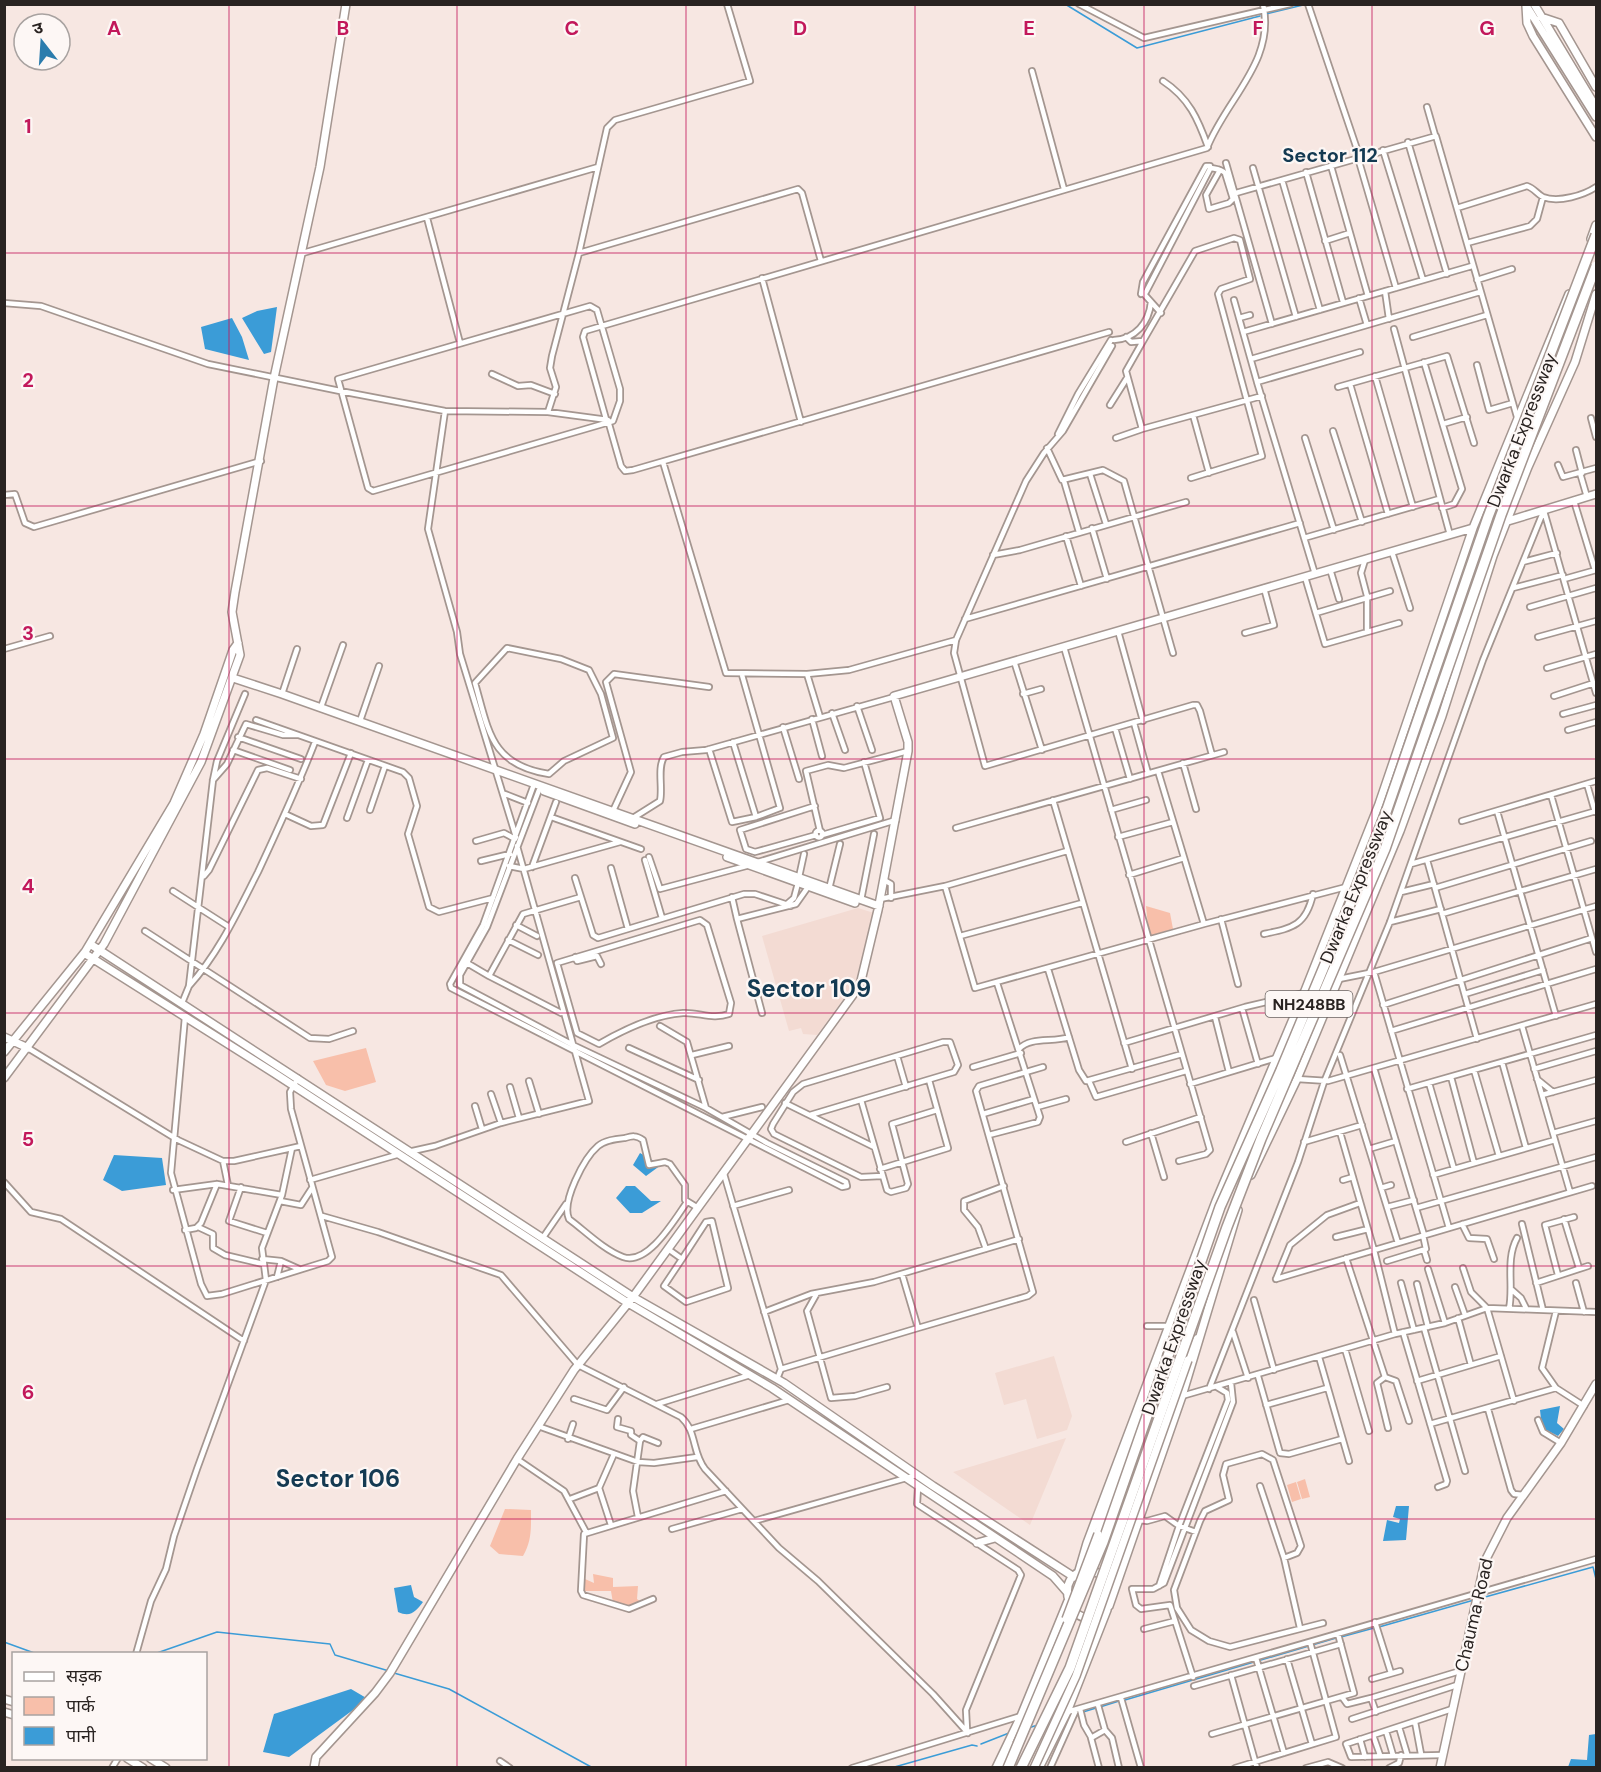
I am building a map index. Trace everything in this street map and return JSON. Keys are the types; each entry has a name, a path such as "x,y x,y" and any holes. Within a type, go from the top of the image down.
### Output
{"highway":[{"name":"Dwarka Expressway","path":"1008,1767 1103,1542 1220,1207 1281,1070 1375,844 1488,517 1596,235"},
{"name":"Dwarka Expressway","path":"1021,1767 1070,1668 1227,1227 1384,849 1501,515 1596,266"}],"street":[{"path":"4,1078 100,950 180,805 201,762 233,678 240,656 232,606 261,461 274,378 320,167 346,4"},
{"path":"548,412 555,394 556,382 550,368 611,122 751,80 727,4"},
{"path":"1079,4 1144,38 1290,4"},
{"path":"1109,332 663,462 625,471 621,466 582,334 602,324 1208,147 1261,51 1266,32 1263,4"},
{"path":"1308,4 1359,158 1396,288"},
{"path":"1529,5 1541,17 1596,107"},
{"path":"1529,5 1596,117"},
{"path":"1529,5 1527,23 1533,36 1596,137"},
{"path":"1541,17 1559,22 1596,87"},
{"path":"1032,71 1064,189"},
{"path":"1163,81 1189,103 1208,147"},
{"path":"1427,107 1518,419"},
{"path":"1236,193 1435,135"},
{"path":"1408,142 1447,274"},
{"path":"1383,150 1423,280"},
{"path":"1226,163 1272,324"},
{"path":"1161,313 1140,291 1141,285 1154,267 1206,166 1220,170 1226,175 1232,201 1209,209 1206,195 1220,170"},
{"path":"1331,166 1368,296"},
{"path":"303,253 598,167"},
{"path":"1253,168 1296,317"},
{"path":"1306,172 1343,302"},
{"path":"1282,180 1320,310"},
{"path":"1457,208 1527,186 1543,197 1570,197 1596,187"},
{"path":"579,253 798,189 802,193 821,261"},
{"path":"1467,243 1530,226 1537,219 1543,197"},
{"path":"427,218 460,343"},
{"path":"1002,1767 1025,1722 1055,1648 1189,1270 1304,993 1379,804 1473,528 1596,225"},
{"path":"1325,241 1350,233"},
{"path":"1142,429 1126,371 1161,313 1193,252 1229,239 1240,240 1250,279 1217,292 1262,456 1191,478"},
{"path":"1243,332 1472,266"},
{"path":"1477,280 1512,269"},
{"path":"762,278 801,422"},
{"path":"1385,291 1389,319"},
{"path":"1251,359 1480,292"},
{"path":"1040,1767 1065,1716 1108,1608 1139,1521 1182,1396 1250,1177 1297,1079 1400,831 1442,716 1476,604 1528,467 1575,362 1596,294"},
{"path":"1359,298 1367,325"},
{"path":"1234,300 1315,573"},
{"path":"1150,302 1144,324 1126,338 1112,342 1058,434 1026,481 956,640 954,653 985,766 1197,705 1212,755"},
{"path":"4,303 41,306 190,358 340,392 445,411 548,412 609,421"},
{"path":"594,306 602,324 621,395 609,421 437,474 370,490 337,381 340,378 460,343 594,306"},
{"path":"1239,318 1250,315"},
{"path":"1413,337 1487,315"},
{"path":"1394,329 1403,369 1450,535"},
{"path":"1126,338 1131,342 1143,341"},
{"path":"1257,382 1360,352"},
{"path":"1338,387 1449,357 1474,443"},
{"path":"1424,362 1462,491 1454,504 1442,508"},
{"path":"1477,364 1489,410 1513,403"},
{"path":"492,374 518,386 531,385 555,394"},
{"path":"1375,376 1413,507"},
{"path":"1110,405 1127,378"},
{"path":"1350,384 1388,514"},
{"path":"1530,388 1559,397"},
{"path":"1116,438 1262,396"},
{"path":"445,411 429,535 457,632 460,654 515,838"},
{"path":"1193,416 1209,472"},
{"path":"1443,424 1467,417"},
{"path":"1591,418 1596,437"},
{"path":"1333,432 1362,522"},
{"path":"1305,438 1334,530"},
{"path":"1047,448 1060,478 1065,481 1079,532"},
{"path":"1576,450 1587,497"},
{"path":"4,495 15,494 25,523 34,527 261,461"},
{"path":"663,462 724,671 729,675 807,674 855,669 956,640"},
{"path":"1558,465 1563,477 1596,468"},
{"path":"1065,481 1103,470 1122,478 1173,653"},
{"path":"1090,474 1106,524"},
{"path":"1508,521 1596,494"},
{"path":"1304,538 1439,499"},
{"path":"1513,588 1596,570 1574,501"},
{"path":"993,555 1020,550 1186,502"},
{"path":"1544,510 1596,693"},
{"path":"1209,1389 1304,1142 1323,1082 1390,922 1483,660 1544,510"},
{"path":"965,619 1300,523"},
{"path":"1092,528 1107,579"},
{"path":"633,818 660,801 663,788 661,763 664,757 709,749 894,697 1473,528"},
{"path":"1066,536 1081,586"},
{"path":"1392,552 1410,608"},
{"path":"1523,562 1557,553"},
{"path":"1365,560 1361,573 1366,598 1367,631"},
{"path":"1330,569 1339,599"},
{"path":"1305,577 1324,644 1399,623"},
{"path":"1245,633 1274,625 1264,588"},
{"path":"1530,607 1596,588"},
{"path":"1316,613 1390,591"},
{"path":"1538,637 1596,621"},
{"path":"1118,631 1143,720"},
{"path":"4,649 50,636"},
{"path":"4,1052 84,953 174,803 204,734 233,650 238,643"},
{"path":"321,707 343,645"},
{"path":"1064,647 1201,1118 1209,1153 1179,1161"},
{"path":"507,648 561,659 589,670 601,694 613,738 564,761 549,774 536,772 518,764 504,757 494,746 475,683 507,648"},
{"path":"282,694 297,649"},
{"path":"1547,668 1596,654"},
{"path":"1014,661 1042,750"},
{"path":"360,721 379,666"},
{"path":"612,813 631,772 606,682 614,674 709,687"},
{"path":"807,674 820,717"},
{"path":"709,749 730,819 737,823 777,809 780,805 742,675"},
{"path":"233,678 360,721 536,788 750,859"},
{"path":"1554,696 1595,683"},
{"path":"257,687 261,691 750,859 799,880 879,905"},
{"path":"1023,694 1041,689"},
{"path":"182,1003 189,986 197,907 204,876 213,780 217,761 245,694"},
{"path":"314,1767 316,1757 375,1693 390,1673 517,1460 578,1365 628,1304 860,985 879,905 908,751 908,742 894,697"},
{"path":"1413,701 1442,716"},
{"path":"1563,714 1596,705"},
{"path":"857,706 872,750"},
{"path":"832,713 845,750"},
{"path":"812,719 822,756"},
{"path":"256,720 351,753 407,776 418,810 408,827 408,834 429,907 439,912 493,898"},
{"path":"1568,730 1596,722"},
{"path":"213,780 222,773 243,726 249,723 283,735 299,735"},
{"path":"1134,723 1148,773"},
{"path":"783,727 799,779"},
{"path":"1115,728 1130,779"},
{"path":"238,737 301,759"},
{"path":"189,986 204,969 229,927 285,814 315,742"},
{"path":"733,742 756,817"},
{"path":"233,750 290,770"},
{"path":"820,834 806,771 826,765 840,769 908,751"},
{"path":"956,828 1224,752"},
{"path":"285,814 311,826 323,825 351,753"},
{"path":"347,818 368,760"},
{"path":"750,859 755,852 880,818 864,762"},
{"path":"1183,763 1196,809"},
{"path":"513,776 518,764"},
{"path":"369,810 385,766"},
{"path":"204,876 258,770 264,767 301,779"},
{"path":"1158,771 1204,924"},
{"path":"1462,821 1596,781"},
{"path":"1411,864 1596,812 1587,784"},
{"path":"536,788 528,803 480,932 450,984 451,988 574,1048 592,1056 706,1108 750,1136 842,1187 847,1186 846,1182 750,1136 592,1056"},
{"path":"536,788 487,927 460,975 460,985 574,1048"},
{"path":"505,794 528,803"},
{"path":"1551,795 1596,952"},
{"path":"1053,800 1132,1069"},
{"path":"1111,810 1146,800"},
{"path":"532,867 556,802"},
{"path":"750,859 741,828 815,806"},
{"path":"1497,811 1556,1016"},
{"path":"509,817 521,823"},
{"path":"551,817 641,849"},
{"path":"662,918 647,858 660,889 750,859 896,820"},
{"path":"1118,837 1173,822"},
{"path":"476,841 504,833 515,838"},
{"path":"861,900 874,834"},
{"path":"1401,892 1434,886 1591,841"},
{"path":"509,866 524,869 620,842"},
{"path":"829,889 840,844"},
{"path":"310,1180 435,1146 501,1123 588,1101 517,846"},
{"path":"799,880 808,887 879,905 891,898 945,886 1067,851"},
{"path":"750,859 755,852"},
{"path":"481,861 510,854"},
{"path":"789,905 799,880 804,854"},
{"path":"1129,875 1184,858"},
{"path":"1427,861 1477,1039"},
{"path":"611,868 628,929"},
{"path":"1390,922 1442,912 1596,869"},
{"path":"575,878 595,937 602,938 732,897 755,894 789,905"},
{"path":"884,880 891,884 891,898"},
{"path":"945,886 974,986 980,989 1221,919 1346,887"},
{"path":"737,919 789,905 802,898 808,887"},
{"path":"172,891 229,927"},
{"path":"1264,934 1297,926 1303,919 1313,894"},
{"path":"489,976 523,914 581,897"},
{"path":"732,897 762,1012"},
{"path":"960,936 1082,903"},
{"path":"1339,979 1374,972 1596,906"},
{"path":"1221,919 1238,984"},
{"path":"592,1056 599,1044 641,1024 681,1014 704,1018 726,1015 731,1010 731,1003 707,925 703,920 561,960 557,967 575,1030 599,1044"},
{"path":"516,925 537,936"},
{"path":"145,931 191,963 204,969 310,1038 329,1039 353,1031"},
{"path":"1383,1005 1592,938"},
{"path":"508,940 538,955"},
{"path":"90,944 633,1297 777,1379 917,1475 1076,1576"},
{"path":"84,953 628,1304 789,1400 1053,1576 1066,1592 1068,1601 1076,1613 1082,1616 1097,1616 1108,1608"},
{"path":"575,957 578,961 597,956 601,964"},
{"path":"467,963 561,1013"},
{"path":"1048,969 1081,1077 1089,1081 1096,1097 1186,1071"},
{"path":"1391,1031 1596,969"},
{"path":"1465,994 1543,970"},
{"path":"1374,972 1449,1228"},
{"path":"989,1135 1038,1122 1040,1117 1020,1051 1012,1036 997,983"},
{"path":"1124,1043 1242,1008 1304,993"},
{"path":"1297,1079 1323,1082 1347,1076 1596,1004"},
{"path":"1242,1008 1258,1064"},
{"path":"185,1017 171,1173 173,1190 201,1284 207,1296 214,1296 277,1277 328,1261 332,1257 290,1099 293,1086 298,1078"},
{"path":"1215,1017 1229,1072"},
{"path":"660,1026 684,1038 692,1055 706,1108"},
{"path":"1522,1026 1570,1192"},
{"path":"1407,1089 1596,1035"},
{"path":"4,1037 28,1048 173,1135 223,1161 234,1161 301,1146"},
{"path":"973,1067 1020,1051 1030,1042 1056,1042 1069,1037"},
{"path":"585,1053 592,1041"},
{"path":"810,1115 957,1070 951,1042 943,1042 803,1084 795,1089 785,1103 771,1129 774,1134 861,1177 882,1176"},
{"path":"692,1055 729,1046"},
{"path":"628,1048 699,1080"},
{"path":"1534,1069 1596,1051"},
{"path":"1089,1081 1182,1054"},
{"path":"1340,1055 1398,1243"},
{"path":"897,1056 906,1087"},
{"path":"1190,1084 1276,1058"},
{"path":"1502,1062 1526,1148"},
{"path":"781,1369 1031,1294 1033,1288 976,1089 1043,1067"},
{"path":"1374,1068 1414,1200 1427,1260"},
{"path":"1474,1070 1499,1156"},
{"path":"1451,1077 1474,1163"},
{"path":"1537,1079 1553,1092"},
{"path":"880,1169 948,1148 929,1080"},
{"path":"1542,1095 1596,1080"},
{"path":"529,1081 539,1114"},
{"path":"1429,1083 1454,1169"},
{"path":"510,1087 519,1118"},
{"path":"491,1094 501,1123"},
{"path":"777,1099 874,1147"},
{"path":"983,1114 1034,1099"},
{"path":"1037,1107 1066,1099"},
{"path":"861,1100 888,1191 906,1188 908,1184 892,1124 937,1110"},
{"path":"474,1106 482,1129"},
{"path":"722,1117 762,1107"},
{"path":"1126,1142 1201,1118"},
{"path":"1553,1133 1596,1121"},
{"path":"1304,1142 1362,1125"},
{"path":"1340,1132 1374,1250 1395,1334"},
{"path":"1151,1133 1164,1177"},
{"path":"542,1239 567,1202 597,1147 611,1140 634,1136 643,1140 649,1164 665,1162 670,1164 685,1185 687,1202 651,1248 630,1258 620,1256 568,1219 567,1202"},
{"path":"1433,1175 1555,1140"},
{"path":"1369,1149 1396,1141"},
{"path":"136,1652 152,1601 166,1569 177,1527 266,1280 262,1262 267,1233 281,1198 291,1148"},
{"path":"1416,1209 1596,1157"},
{"path":"223,1161 228,1185"},
{"path":"724,1174 781,1369 777,1379"},
{"path":"1343,1180 1353,1177"},
{"path":"4,1182 36,1215 61,1219 244,1341"},
{"path":"173,1190 217,1184 241,1186 301,1205 312,1187"},
{"path":"198,1227 217,1184"},
{"path":"1381,1188 1391,1185"},
{"path":"241,1186 229,1221 267,1233"},
{"path":"986,1249 978,1227 964,1210 964,1201 1004,1186"},
{"path":"1360,1203 1327,1215 1290,1245 1276,1279 1592,1186"},
{"path":"733,1206 789,1190"},
{"path":"1387,1207 1414,1200"},
{"path":"687,1202 698,1208"},
{"path":"322,1216 378,1232 501,1275 578,1365 681,1418 691,1430 698,1457 742,1509 791,1560 818,1581 926,1687 968,1733"},
{"path":"1558,1275 1545,1225 1574,1217"},
{"path":"1564,1218 1579,1268"},
{"path":"711,1221 728,1288 690,1302 682,1301 664,1286 682,1259 706,1222 711,1221"},
{"path":"1462,1224 1469,1238 1487,1239 1494,1259"},
{"path":"1522,1224 1543,1310"},
{"path":"185,1230 198,1227 213,1233 213,1248 225,1255 262,1262 281,1261 298,1269"},
{"path":"1336,1237 1368,1229"},
{"path":"1509,1309 1510,1260 1517,1238"},
{"path":"764,1312 818,1293 902,1274 1019,1239"},
{"path":"668,1249 682,1259"},
{"path":"1387,1261 1424,1250"},
{"path":"1346,1258 1385,1377"},
{"path":"277,1277 281,1261"},
{"path":"1536,1282 1588,1266"},
{"path":"1463,1268 1471,1292 1487,1308 1514,1401"},
{"path":"1428,1269 1445,1323"},
{"path":"1189,1270 1210,1302"},
{"path":"902,1274 918,1328"},
{"path":"1401,1283 1414,1330"},
{"path":"1417,1284 1438,1375 1465,1471"},
{"path":"1576,1284 1584,1312"},
{"path":"1455,1287 1465,1315"},
{"path":"1511,1290 1521,1298 1526,1308"},
{"path":"818,1293 809,1302 807,1311 831,1398 855,1396 887,1387"},
{"path":"1254,1300 1274,1370"},
{"path":"1182,1396 1258,1376 1395,1334 1445,1323 1487,1308 1596,1312"},
{"path":"1556,1311 1542,1368 1556,1388 1584,1406"},
{"path":"1458,1318 1471,1365"},
{"path":"1147,1326 1168,1326"},
{"path":"1233,1331 1248,1378"},
{"path":"1403,1332 1447,1481 1446,1484 1438,1487"},
{"path":"1034,1767 1076,1676 1193,1343 1199,1338"},
{"path":"1066,1592 1076,1576 1165,1341"},
{"path":"1345,1349 1369,1431"},
{"path":"1417,1381 1501,1356"},
{"path":"1319,1357 1349,1461"},
{"path":"657,1404 750,1375"},
{"path":"1258,1376 1280,1453 1289,1454 1342,1439"},
{"path":"1385,1377 1396,1381 1409,1421"},
{"path":"1385,1377 1377,1383 1388,1428"},
{"path":"1182,1527 1233,1402 1231,1383"},
{"name":"Chauma Road","path":"1440,1767 1485,1561 1493,1540 1561,1443 1596,1384"},
{"path":"574,1399 607,1410 624,1387"},
{"path":"1217,1387 1227,1393 1233,1391"},
{"path":"1266,1405 1327,1388"},
{"path":"1430,1424 1556,1388"},
{"path":"1192,1677 1168,1604 1144,1610 1136,1605 1132,1589 1159,1586 1164,1583 1228,1400 1227,1393"},
{"path":"691,1430 789,1400"},
{"path":"1488,1409 1512,1493 1524,1495"},
{"path":"618,1419 617,1427 631,1431 631,1435 640,1441"},
{"path":"1538,1420 1543,1431 1561,1443"},
{"path":"568,1439 573,1424"},
{"path":"538,1426 568,1439 585,1442 638,1462 654,1463 698,1457"},
{"path":"638,1517 633,1491 640,1441 643,1437 658,1443"},
{"path":"611,1525 599,1488 614,1454"},
{"path":"1284,1558 1297,1553 1301,1546 1273,1460 1262,1454 1226,1464 1223,1475 1228,1502 1205,1511 1174,1590 1177,1608 1191,1630 1209,1641 1230,1647 1323,1623"},
{"path":"517,1460 564,1491 586,1532"},
{"path":"754,1521 917,1475"},
{"path":"1260,1486 1284,1558 1300,1628"},
{"path":"918,1487 916,1504 1018,1570 1021,1575 966,1710 968,1733"},
{"path":"570,1499 599,1488"},
{"path":"652,1599 629,1609 583,1595 581,1591 583,1537 586,1532 726,1491"},
{"path":"672,1529 742,1509"},
{"path":"1139,1521 1166,1516 1182,1527 1196,1532"},
{"path":"1179,1535 1193,1540"},
{"path":"977,1543 995,1538"},
{"path":"1194,1686 1231,1675 1257,1662 1310,1642 1375,1622 1477,1598 1596,1558"},
{"path":"1076,1576 1085,1571 1100,1574 1110,1584 1113,1592"},
{"path":"996,1767 1021,1716 1068,1601"},
{"path":"1144,1629 1175,1621"},
{"path":"1375,1622 1391,1674"},
{"path":"1212,1734 1342,1697 1354,1691 1338,1634"},
{"path":"1235,1767 1336,1737 1310,1642"},
{"path":"1065,1716 1078,1710 1192,1677 1257,1662 1287,1659 1341,1644"},
{"path":"1287,1659 1312,1744"},
{"path":"1257,1662 1284,1753"},
{"path":"1372,1679 1400,1671"},
{"path":"1342,1697 1347,1704 1460,1671"},
{"path":"1231,1675 1257,1767"},
{"path":"1352,1719 1457,1685"},
{"path":"1121,1698 1141,1767"},
{"path":"1371,1698 1376,1712"},
{"path":"1098,1705 1105,1730 1112,1738 1119,1767"},
{"path":"1443,1755 1351,1757 1346,1744 1452,1709"},
{"path":"1078,1710 1091,1737 1099,1767"},
{"path":"1050,1767 1078,1710"},
{"path":"852,1767 1021,1716"},
{"path":"1415,1722 1421,1754"},
{"path":"1389,1767 1399,1763 1404,1755 1400,1727"},
{"path":"1091,1737 1105,1730"},
{"path":"1386,1731 1393,1755"},
{"path":"1373,1735 1380,1755"},
{"path":"1360,1739 1365,1757"},
{"path":"501,1761 510,1767"},
{"path":"1306,1767 1330,1765 1342,1767"}],"shaded area":[{"path":"858,908 874,913 855,983 817,1035 803,1034 801,1028 789,1031 762,936"},
{"path":"1054,1356 1072,1416 1067,1430 1037,1439 1026,1399 1004,1405 995,1373"},
{"path":"1066,1438 1030,1525 953,1472"}],"green space":[{"path":"1146,906 1170,913 1173,929 1149,936"},
{"path":"366,1048 376,1082 345,1091 326,1085 313,1061"},
{"path":"1305,1479 1310,1497 1302,1499 1297,1482"},
{"path":"1296,1482 1301,1499 1292,1502 1287,1485"},
{"path":"505,1509 531,1510 531,1528 523,1556 499,1554 490,1546"},
{"path":"593,1574 613,1578 613,1587 638,1586 637,1599 641,1602 631,1606 621,1605 613,1603 611,1591 584,1591 585,1579 594,1583"}],"water":[{"path":"277,307 271,352 264,354 242,318 257,311"},
{"path":"232,318 242,337 249,360 205,349 201,327"},
{"path":"640,1153 661,1165 646,1176 633,1165"},
{"path":"114,1155 162,1158 166,1185 122,1191 103,1180"},
{"path":"626,1186 635,1186 651,1201 661,1201 642,1213 630,1213 616,1198"},
{"path":"1560,1406 1557,1423 1564,1429 1558,1436 1542,1428 1540,1410"},
{"path":"1396,1506 1409,1506 1406,1540 1383,1541 1387,1520 1399,1523 1400,1519 1393,1517"},
{"path":"411,1585 414,1597 423,1602 410,1614 403,1614 398,1612 394,1588"},
{"path":"351,1689 368,1699 289,1757 263,1752 274,1714"},
{"path":"1596,1734 1596,1767 1568,1767 1571,1759 1587,1760 1589,1735"}],"waterway":[{"path":"1065,4 1137,48 1260,16"},
{"path":"1266,14 1303,5"},
{"path":"1478,1599 1593,1567 1596,1579"},
{"path":"1379,1627 1474,1600"},
{"path":"1341,1637 1374,1628"},
{"path":"160,1652 217,1632 330,1644 335,1655 389,1671"},
{"path":"1125,1700 1336,1638"},
{"path":"4,1642 32,1652"},
{"path":"394,1673 449,1689 593,1768"},
{"path":"1100,1707 1119,1701"},
{"path":"1083,1712 1096,1708"},
{"path":"1028,1728 1038,1725"},
{"path":"981,1744 1009,1733"},
{"path":"891,1768 972,1745 977,1746"}],"district":[{"name":"Sector 112","path":"1330,155"},
{"name":"Sector 109","path":"809,989"},
{"name":"Sector 106","path":"338,1479"}]}
